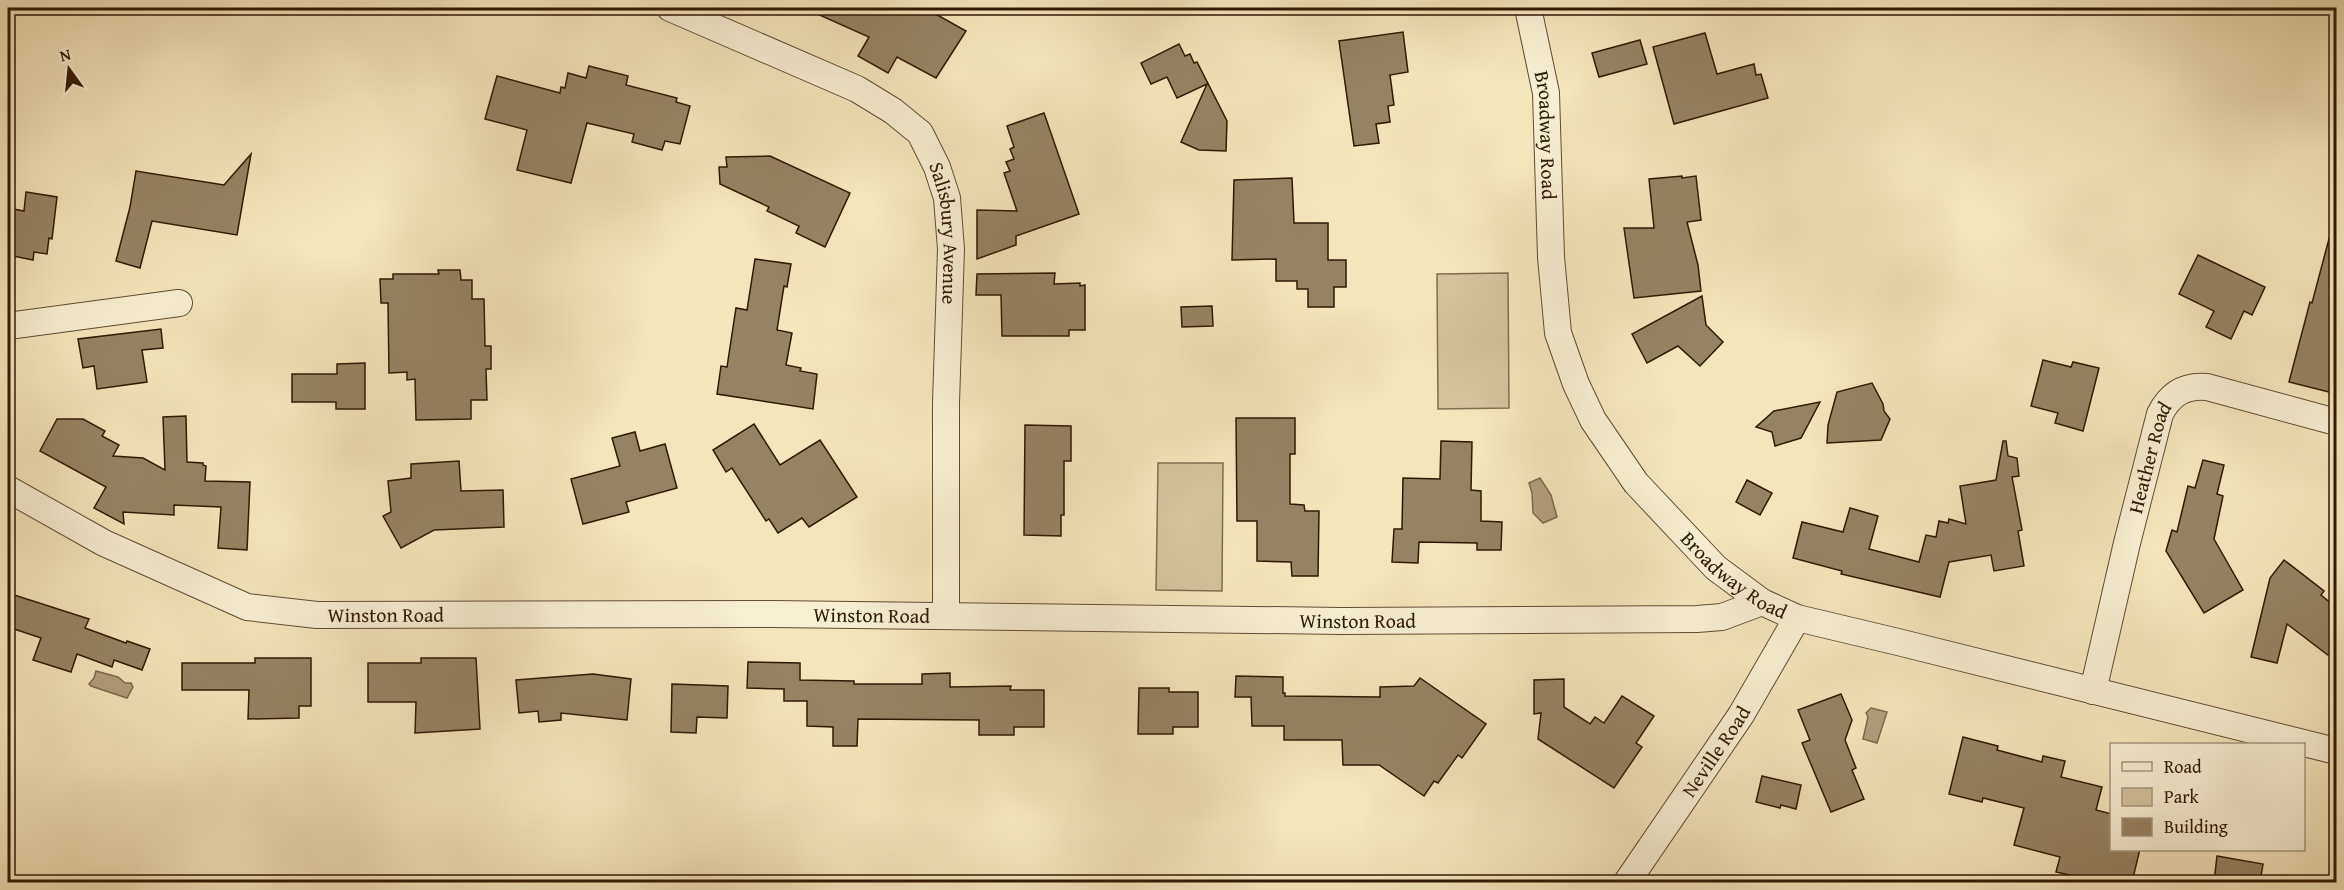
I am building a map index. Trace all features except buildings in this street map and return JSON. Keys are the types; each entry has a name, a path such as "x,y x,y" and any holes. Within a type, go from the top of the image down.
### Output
{"street":[{"name":"Salisbury Avenue","path":"670,8 857,89 893,111 920,134 938,167 946,198 951,249 946,403 946,616"},
{"name":"Broadway Road","path":"1528,8 1546,93 1551,257 1558,333 1576,384 1593,420 1636,483 1716,568 1762,602 1797,618 2304,743"},
{"path":"8,326 179,303"},
{"name":"Heather Road","path":"2093,691 2127,543 2160,414 2166,402 2189,387 2208,387 2337,422"},
{"name":"Winston Road","path":"8,489 104,543 246,607 317,615 772,614 1342,621 1697,619 1722,617 1762,602"},
{"name":"Neville Road","path":"1627,882 1741,715 1797,618"},
{"name":"Broadway Road","path":"2305,743 2337,751"}],"green space":[{"path":"1508,273 1509,408 1438,409 1437,274"},
{"path":"1158,463 1223,463 1222,591 1156,590"}],"shaded area":[{"path":"1540,478 1551,495 1557,517 1543,523 1533,513 1529,483"},
{"path":"96,671 118,677 125,683 131,683 133,687 127,698 91,686 89,684"},
{"path":"1871,708 1887,712 1877,743 1863,739 1868,717 1866,713"}]}
